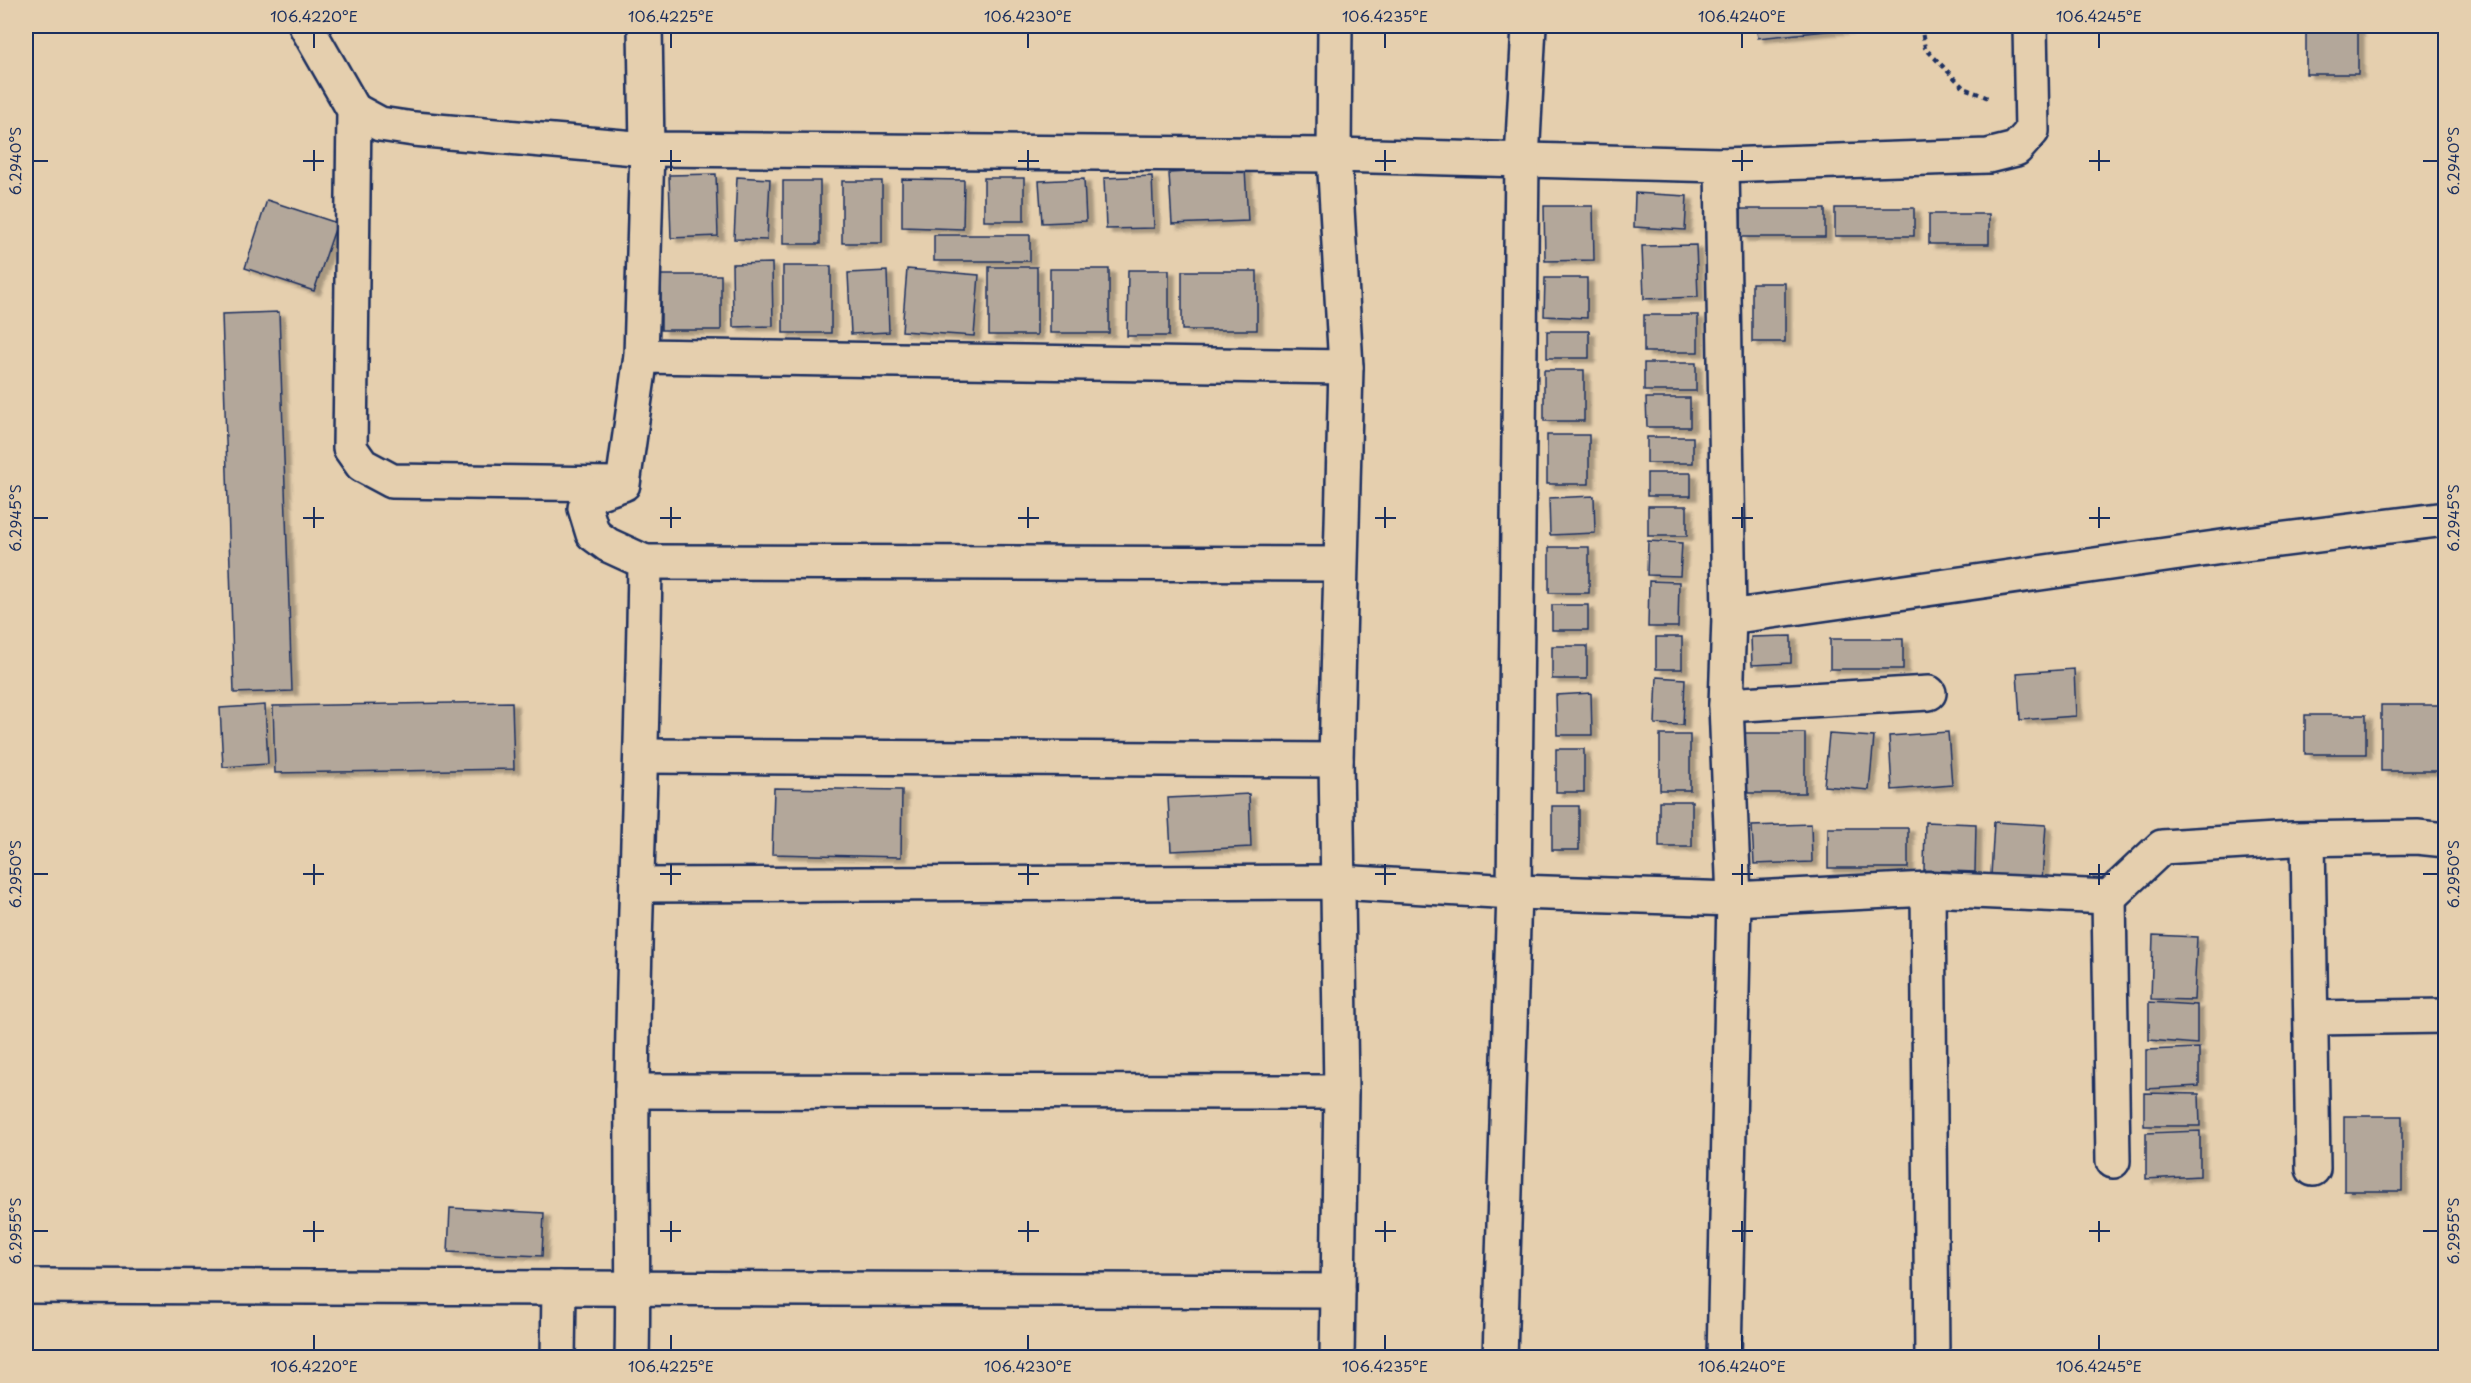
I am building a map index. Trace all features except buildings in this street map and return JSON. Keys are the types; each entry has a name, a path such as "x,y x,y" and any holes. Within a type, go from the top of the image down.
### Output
{"street":[{"path":"306,26 354,110 350,448 362,465 392,481 623,484"},
{"path":"623,484 641,356 647,148 645,26"},
{"path":"1335,26 1334,155 1346,367 1336,760 1336,882 1341,1092 1337,1358"},
{"path":"1500,1358 1514,892 1522,160 1529,26"},
{"path":"354,110 380,124 414,129 647,148 1334,155 1722,165 1988,156 2016,149 2032,131 2030,26"},
{"path":"1722,165 1729,617 1726,705 1734,899 1724,1358"},
{"path":"641,356 1346,367"},
{"path":"623,484 591,495 585,508 593,534 608,545 645,562 1340,564"},
{"path":"1729,617 2193,551 2445,519"},
{"path":"632,1358 634,1288 632,1091 645,562"},
{"path":"1726,705 1929,693"},
{"path":"642,756 1336,760"},
{"path":"637,885 1336,882 1514,892 1734,899 1928,890 2109,897 2162,847 2308,839 2417,837 2445,840"},
{"path":"2308,839 2313,1169"},
{"path":"1928,890 1932,1358"},
{"path":"2109,897 2113,1161"},
{"path":"2312,1018 2445,1016"},
{"path":"632,1091 1341,1092"},
{"path":"26,1286 1338,1291"},
{"path":"558,1358 559,1288"}],"path":[{"path":"1921,26 1925,48 1964,88 1987,99 2031,105"}]}
